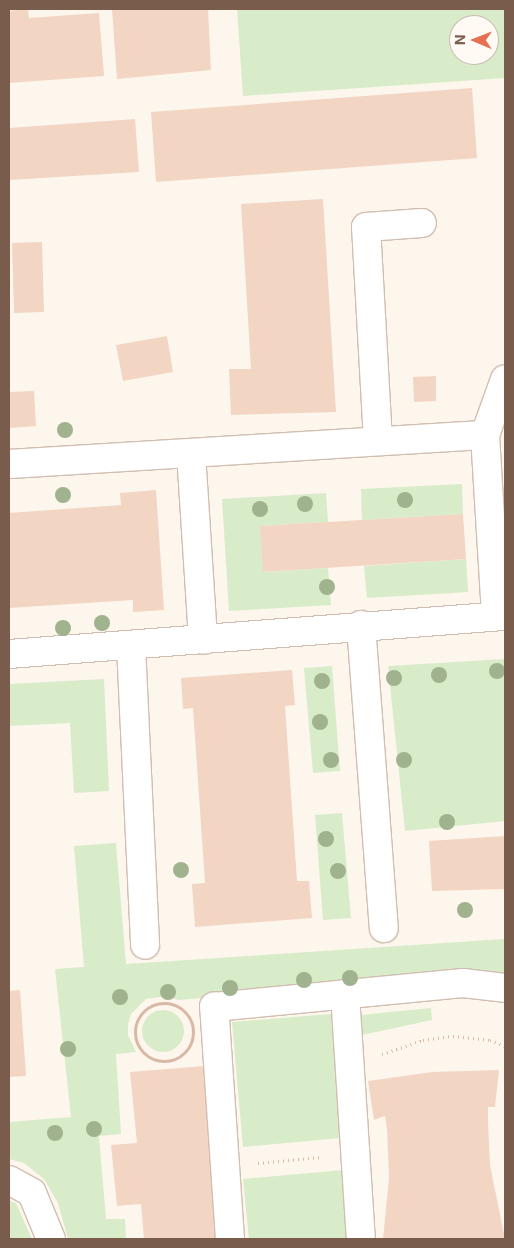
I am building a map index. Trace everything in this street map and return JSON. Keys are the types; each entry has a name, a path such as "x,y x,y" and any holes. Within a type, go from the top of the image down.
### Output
{"lane":[{"path":"378,441 366,227 422,223"},
{"path":"9,654 131,646 361,625 500,616 498,530 485,436 505,379"},
{"path":"9,464 485,436"},
{"path":"191,453 203,640"},
{"path":"361,625 384,928"},
{"path":"131,646 145,944"},
{"path":"230,1239 214,1007 462,983 505,988"},
{"path":"345,994 362,1239"},
{"path":"9,1180 32,1193 51,1239"}],"path":[{"path":"163,1003 182,1009 193,1025 193,1035 190,1045 178,1058 160,1061 138,1045 136,1027 145,1010 163,1003"},
{"path":"350,1068 397,1047 424,1040 453,1036 490,1040 505,1046"},
{"path":"225,1165 356,1154"}],"green space":[{"path":"237,9 505,9 505,78 243,96"},
{"path":"462,484 463,514 362,520 361,489"},
{"path":"326,493 328,522 261,526 264,572 328,568 331,605 229,611 222,499"},
{"path":"466,559 468,592 367,598 364,566"},
{"path":"505,659 505,821 405,831 388,666"},
{"path":"332,666 340,771 313,773 304,668"},
{"path":"104,679 109,791 74,793 70,723 9,726 9,684"},
{"path":"342,813 351,918 323,920 315,815"},
{"path":"116,843 126,964 505,939 505,973 178,1000 167,996 146,999 131,1014 128,1024 128,1035 136,1052 116,1054 121,1134 99,1136 106,1219 125,1219 126,1239 68,1239 58,1203 44,1179 24,1163 9,1159 9,1122 71,1117 55,969 84,967 74,846"},
{"path":"431,1008 432,1020 362,1035 360,1015"},
{"path":"163,1010 178,1016 184,1031 178,1046 163,1052 148,1046 142,1031 148,1016"},
{"path":"331,1014 341,1138 243,1147 232,1022"},
{"path":"343,1170 349,1239 249,1239 243,1179"},
{"path":"9,1201 16,1203 32,1239 9,1239"}],"building":[{"path":"28,9 29,18 99,13 104,76 9,83 9,11"},
{"path":"112,9 208,9 211,70 117,79"},
{"path":"472,88 477,158 156,182 151,112"},
{"path":"135,119 139,172 9,180 9,128"},
{"path":"323,199 336,412 231,415 229,369 251,369 241,204"},
{"path":"42,242 44,312 14,313 12,243"},
{"path":"167,336 173,372 123,381 116,345"},
{"path":"436,376 436,401 414,402 413,377"},
{"path":"34,391 36,426 9,428 9,392"},
{"path":"156,490 164,610 133,612 133,600 9,608 9,513 121,505 120,493"},
{"path":"463,514 466,559 263,572 260,526"},
{"path":"292,670 295,705 285,706 297,881 309,881 312,918 195,927 192,884 205,883 193,708 183,709 181,678"},
{"path":"505,836 505,889 432,891 429,841"},
{"path":"20,990 26,1076 9,1077 9,991"},
{"path":"204,1066 219,1239 144,1239 141,1204 117,1206 111,1145 137,1143 130,1072"},
{"path":"499,1070 495,1107 488,1107 488,1122 490,1165 505,1239 383,1239 389,1178 387,1129 385,1116 374,1120 368,1081 432,1072"}]}
